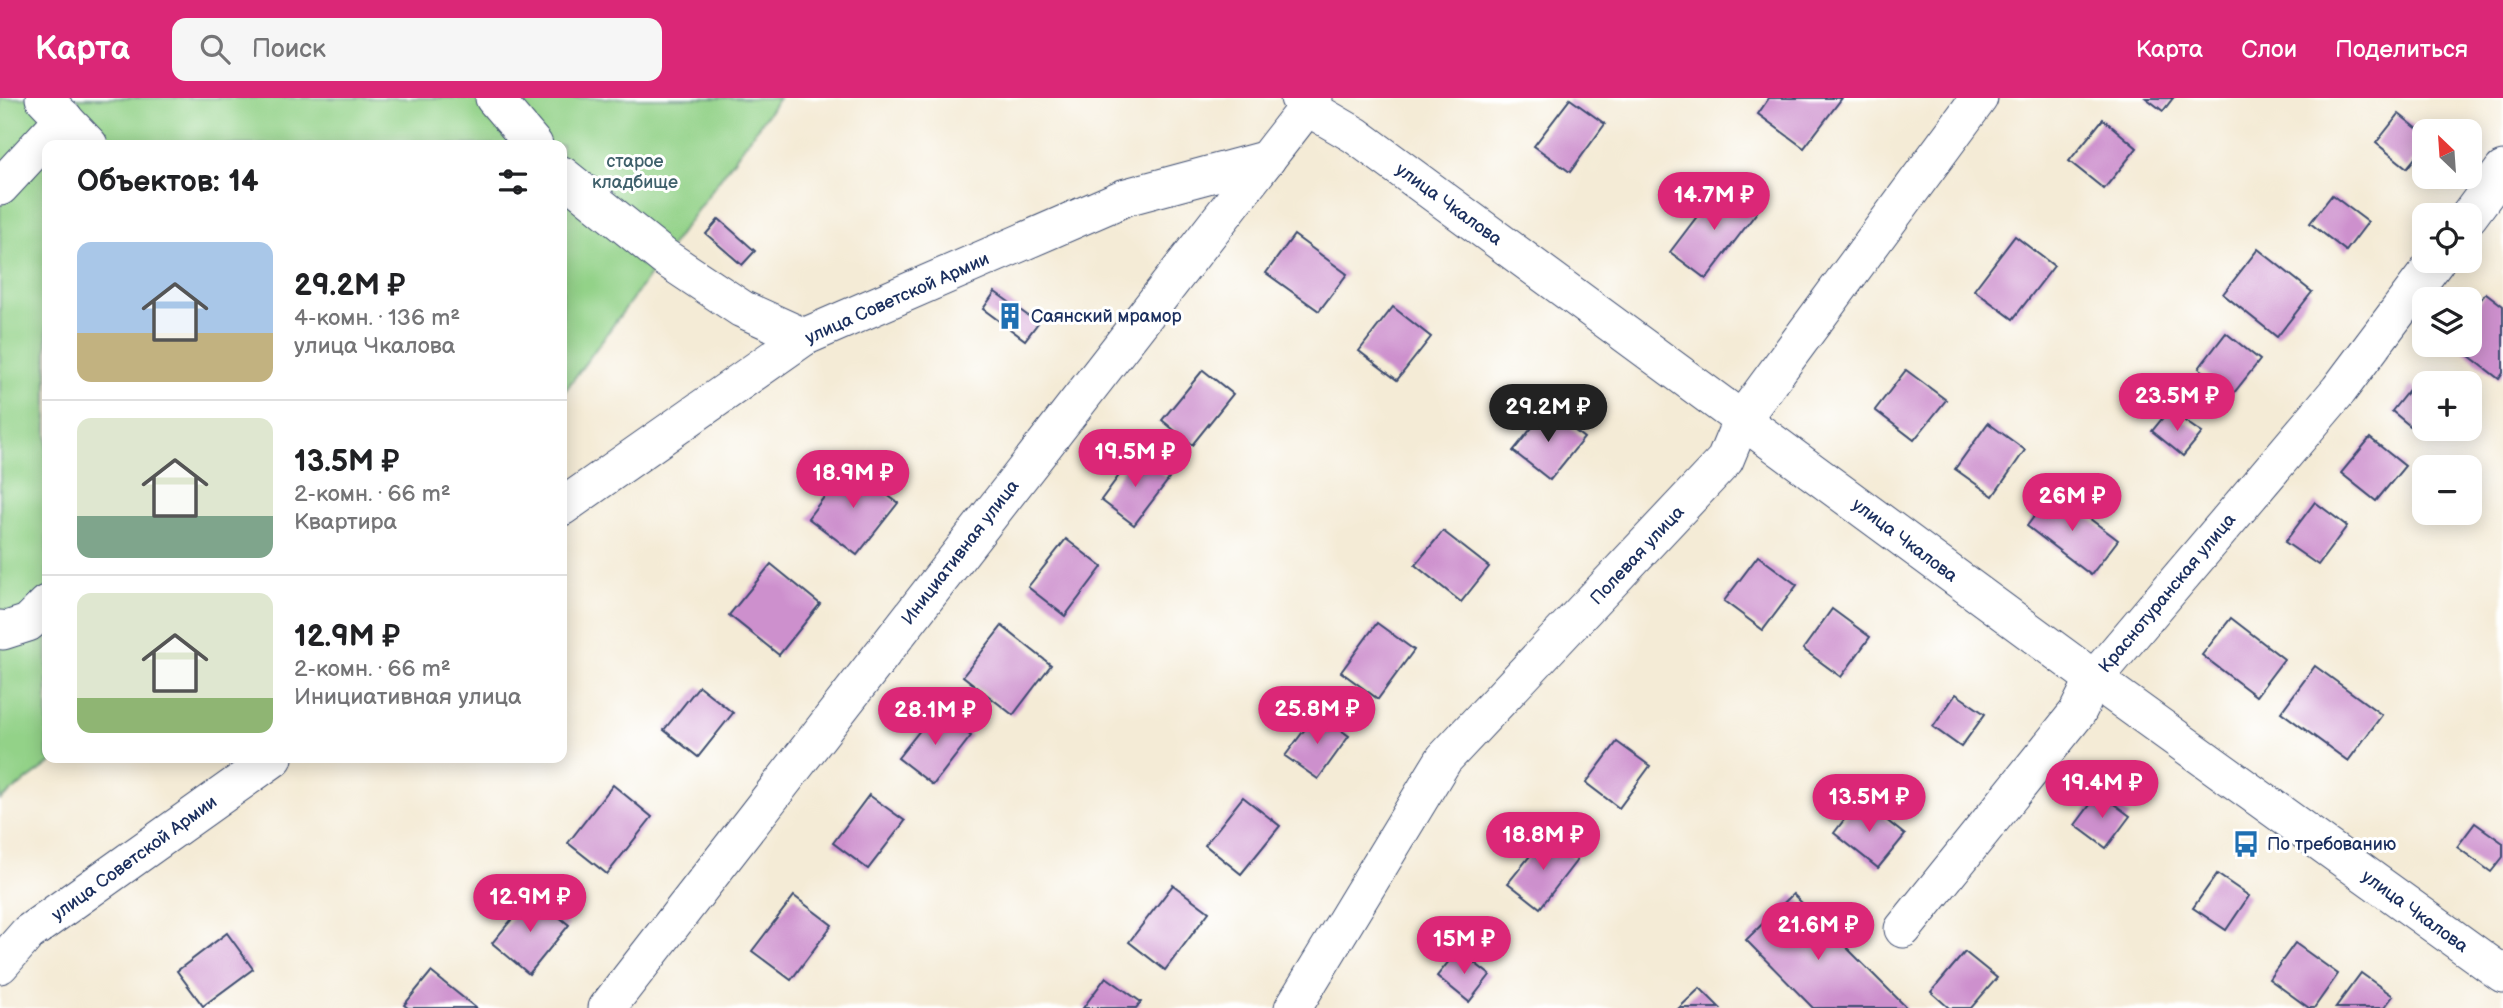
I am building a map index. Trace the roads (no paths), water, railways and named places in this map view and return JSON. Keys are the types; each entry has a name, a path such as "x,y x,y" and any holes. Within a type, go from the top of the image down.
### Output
{"street":[{"path":"494,98 530,140"},
{"name":"Полевая улица","path":"1293,1008 1444,759 1726,460 1742,419 1979,98"},
{"name":"улица Чкалова","path":"1307,101 2094,679 2503,974"},
{"name":"Инициативная улица","path":"607,1008 1267,159 1307,101"},
{"path":"0,187 54,108 84,140"},
{"name":"улица Советской Армии","path":"567,503 804,337 1126,198 1267,159"},
{"path":"2479,203 2503,170"},
{"path":"567,179 664,257 742,309 804,337"},
{"name":"Краснотуранская улица","path":"1903,929 2077,713 2094,679 2339,390 2427,273"},
{"path":"0,629 3,631 28,623 42,609"},
{"name":"улица Советской Армии","path":"0,965 14,938 267,763"}],"place":[{"name":"Саянский мрамор","path":"1010,316"},
{"name":"По требованию","path":"2246,844"}],"park label":[{"name":"старое кладбище","path":"635,171"}]}
